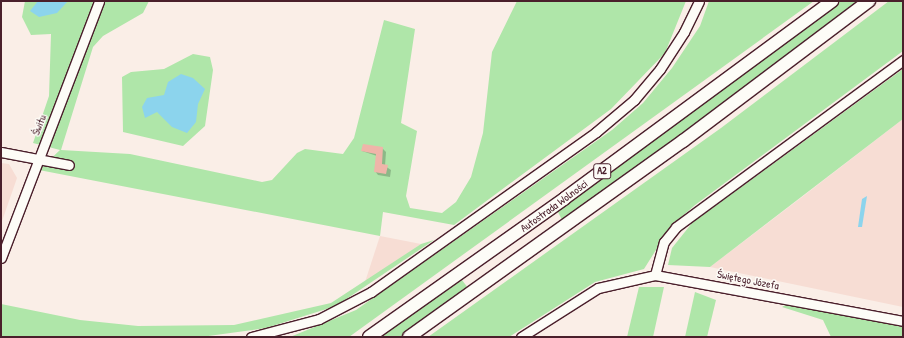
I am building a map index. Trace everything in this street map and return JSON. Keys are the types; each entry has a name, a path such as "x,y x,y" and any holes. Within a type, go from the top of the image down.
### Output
{"highway":[{"name":"Autostrada Wolności","path":"369,337 565,198 832,1"},
{"name":"Autostrada Wolności","path":"409,337 670,150 869,1"}],"street":[{"name":"Świtu","path":"1,258 99,1"},
{"path":"251,337 305,324 365,296 596,132 634,100 660,69 699,1"},
{"path":"656,275 664,242 676,227 903,60"},
{"path":"1,152 69,165"},
{"name":"Świętego Józefa","path":"521,337 590,292 613,282 656,275 903,321"}],"shaded area":[{"path":"903,119 903,307 710,267 802,197"},
{"path":"1,163 9,164 17,178 1,224"},
{"path":"380,236 421,244 365,282"}],"green space":[{"path":"25,1 149,1 143,13 103,36 93,47 61,150 130,154 262,182 272,180 297,153 305,149 343,154 354,138 384,20 415,29 401,123 417,131 406,196 410,208 442,213 456,202 471,177 483,133 492,52 517,1 686,1 665,53 611,109 454,225 383,212 380,236 39,170 60,150 33,143 49,96 51,34 31,35 22,17"},
{"path":"709,1 814,1 349,337 290,337 356,310 612,130 643,103 672,68 700,26"},
{"path":"840,1 861,1 653,157 562,220 557,210"},
{"path":"889,1 903,1 903,51 695,205 671,226 644,269 595,282 509,337 428,337 721,128"},
{"path":"193,54 210,57 213,70 205,126 183,146 123,132 122,77 131,72 164,69"},
{"path":"903,69 903,119 710,267 668,265 672,248 692,223"},
{"path":"434,240 336,306 266,328 201,337 1,337 1,304 80,320 138,326 234,325 331,303 421,244"},
{"path":"462,280 468,288 400,337 377,337"},
{"path":"639,287 664,287 653,337 627,337"},
{"path":"695,292 716,300 707,337 685,337"},
{"path":"787,304 903,327 903,337 831,337 823,320 782,307"}],"water":[{"path":"38,1 68,1 57,13 39,17 30,11"},
{"path":"181,74 193,78 205,89 198,104 196,122 187,133 172,127 157,112 145,118 142,107 147,98 164,95 168,82"},
{"path":"867,196 862,227 858,227 862,199"}],"building":[{"path":"363,144 383,147 382,164 388,165 386,174 374,172 376,154 361,151"}]}
